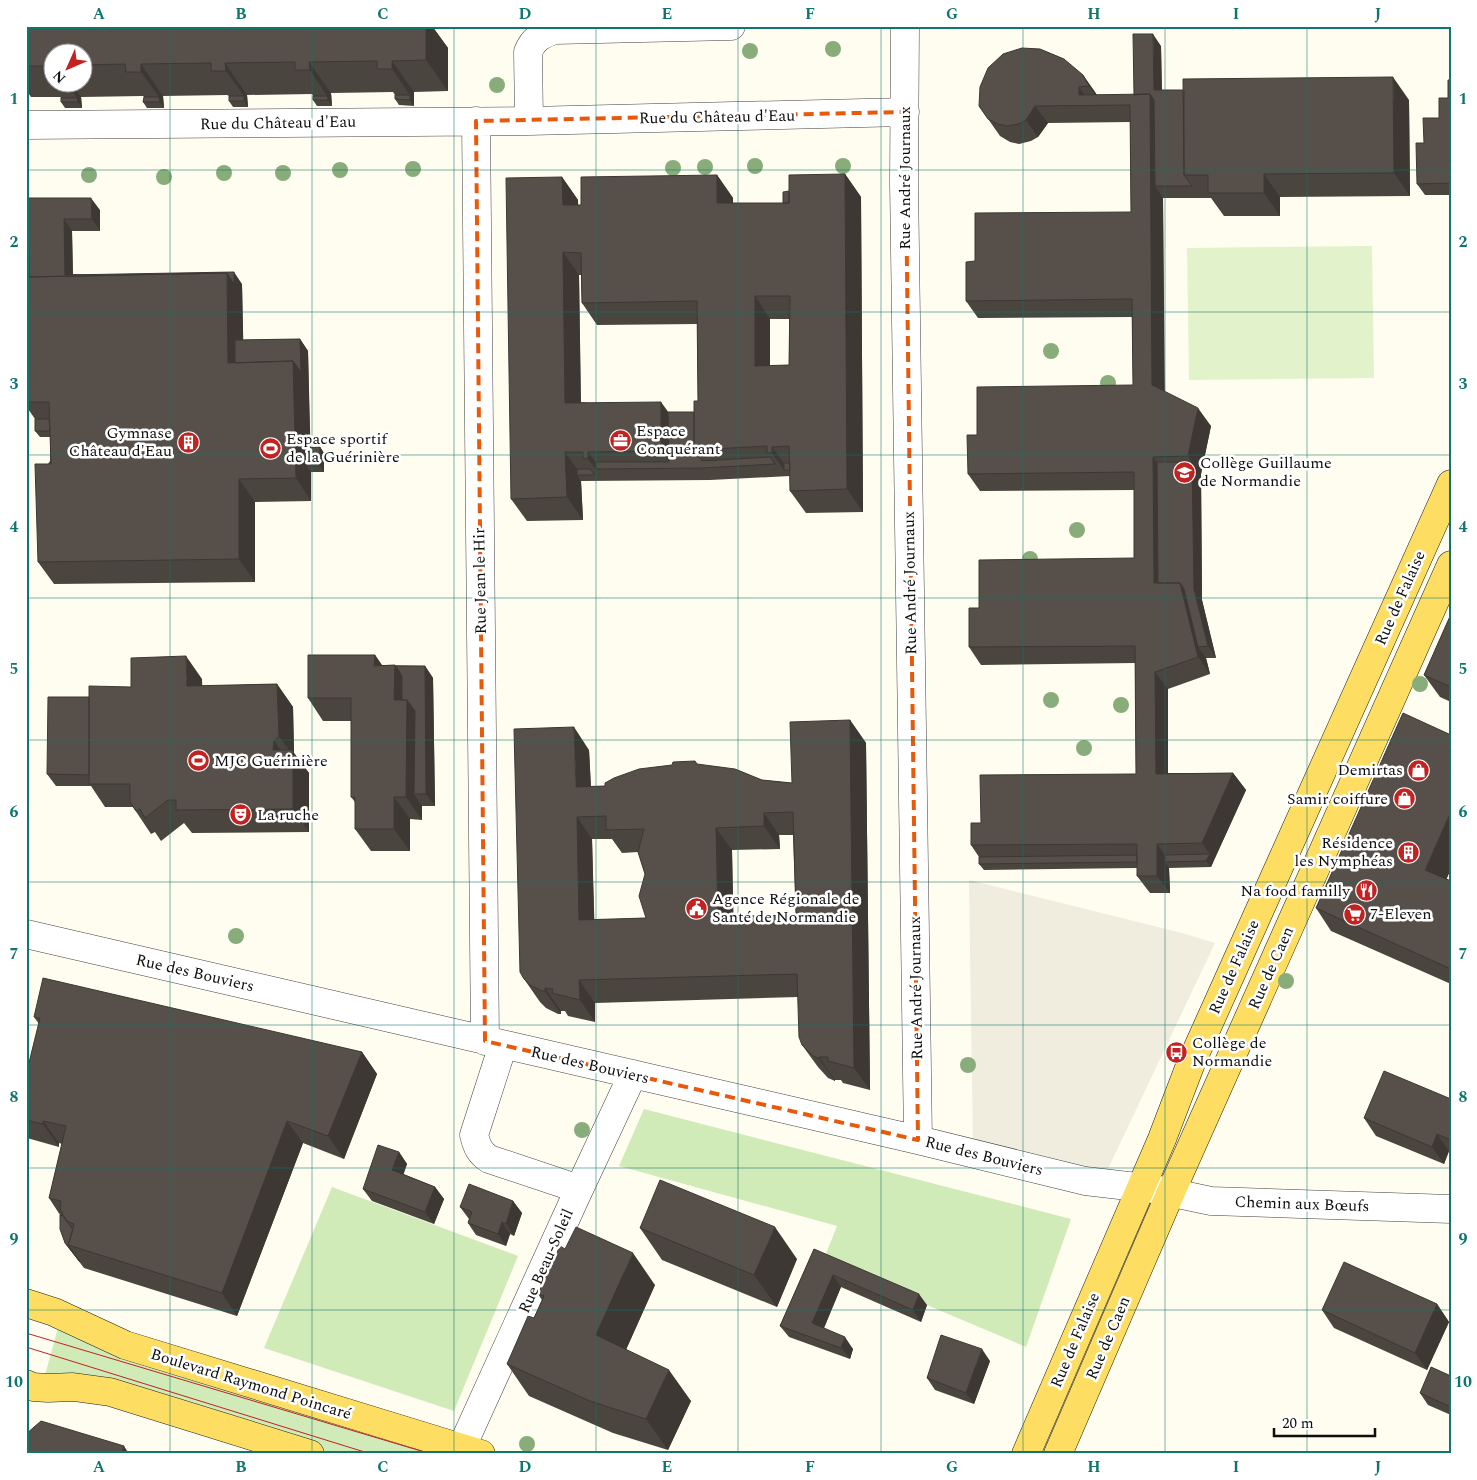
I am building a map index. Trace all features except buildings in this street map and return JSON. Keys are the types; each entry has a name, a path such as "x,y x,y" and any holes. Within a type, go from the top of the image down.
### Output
{"main road":[{"name":"Rue de Falaise","path":"1026,1454 1155,1190 1162,1139 1199,1045 1451,484"},
{"name":"Rue de Caen","path":"1058,1454 1155,1190 1451,565"},
{"name":"Boulevard Raymond Poincaré","path":"26,1302 54,1312 125,1345 471,1451"},
{"path":"26,1384 33,1387 73,1387 110,1392 310,1454"}],"street":[{"path":"529,122 528,52 532,43 546,32 555,30 731,26"},
{"name":"Rue André Journaux","path":"905,26 905,241 918,1140"},
{"name":"Rue du Château d'Eau","path":"26,125 529,122 905,112"},
{"name":"Rue Jean le Hir","path":"476,121 494,1043 474,1135 476,1146 489,1159 579,1189"},
{"name":"Rue des Bouviers","path":"26,934 918,1140 1085,1181 1155,1190"},
{"name":"Rue Beau-Soleil","path":"471,1451 579,1189 633,1074"},
{"name":"Chemin aux Bœufs","path":"1155,1190 1212,1201 1451,1209"}],"highlighted area":[{"path":"905,112 918,1140 485,1041 476,121"}],"green space":[{"path":"1372,246 1374,378 1189,380 1187,248"},
{"path":"644,1109 1071,1219 1026,1347 823,1261 837,1226 619,1166"},
{"path":"332,1187 518,1256 454,1411 264,1348"},
{"path":"59,1324 452,1454 336,1454 102,1381 45,1375"}],"shaded area":[{"path":"969,880 1182,933 1215,943 1107,1171 1089,1170 973,1144"}],"tram line":[{"path":"26,1333 431,1454"},
{"path":"26,1347 371,1454"}],"place":[{"name":"Espace Conquérant","path":"620,440"},
{"name":"Gymnase Château d'Eau","path":"188,442"},
{"name":"Espace sportif de la Guérinière","path":"270,448"},
{"name":"Collège Guillaume de Normandie","path":"1184,472"},
{"name":"MJC Guérinière","path":"198,761"},
{"name":"Demirtas","path":"1419,770"},
{"name":"Samir coiffure","path":"1404,799"},
{"name":"La ruche","path":"241,815"},
{"name":"Résidence les Nymphéas","path":"1409,852"},
{"name":"Na food familly","path":"1366,891"},
{"name":"Agence Régionale de Santé de Normandie","path":"696,908"},
{"name":"7-Eleven","path":"1354,914"},
{"name":"Collège de Normandie","path":"1176,1052"}]}
